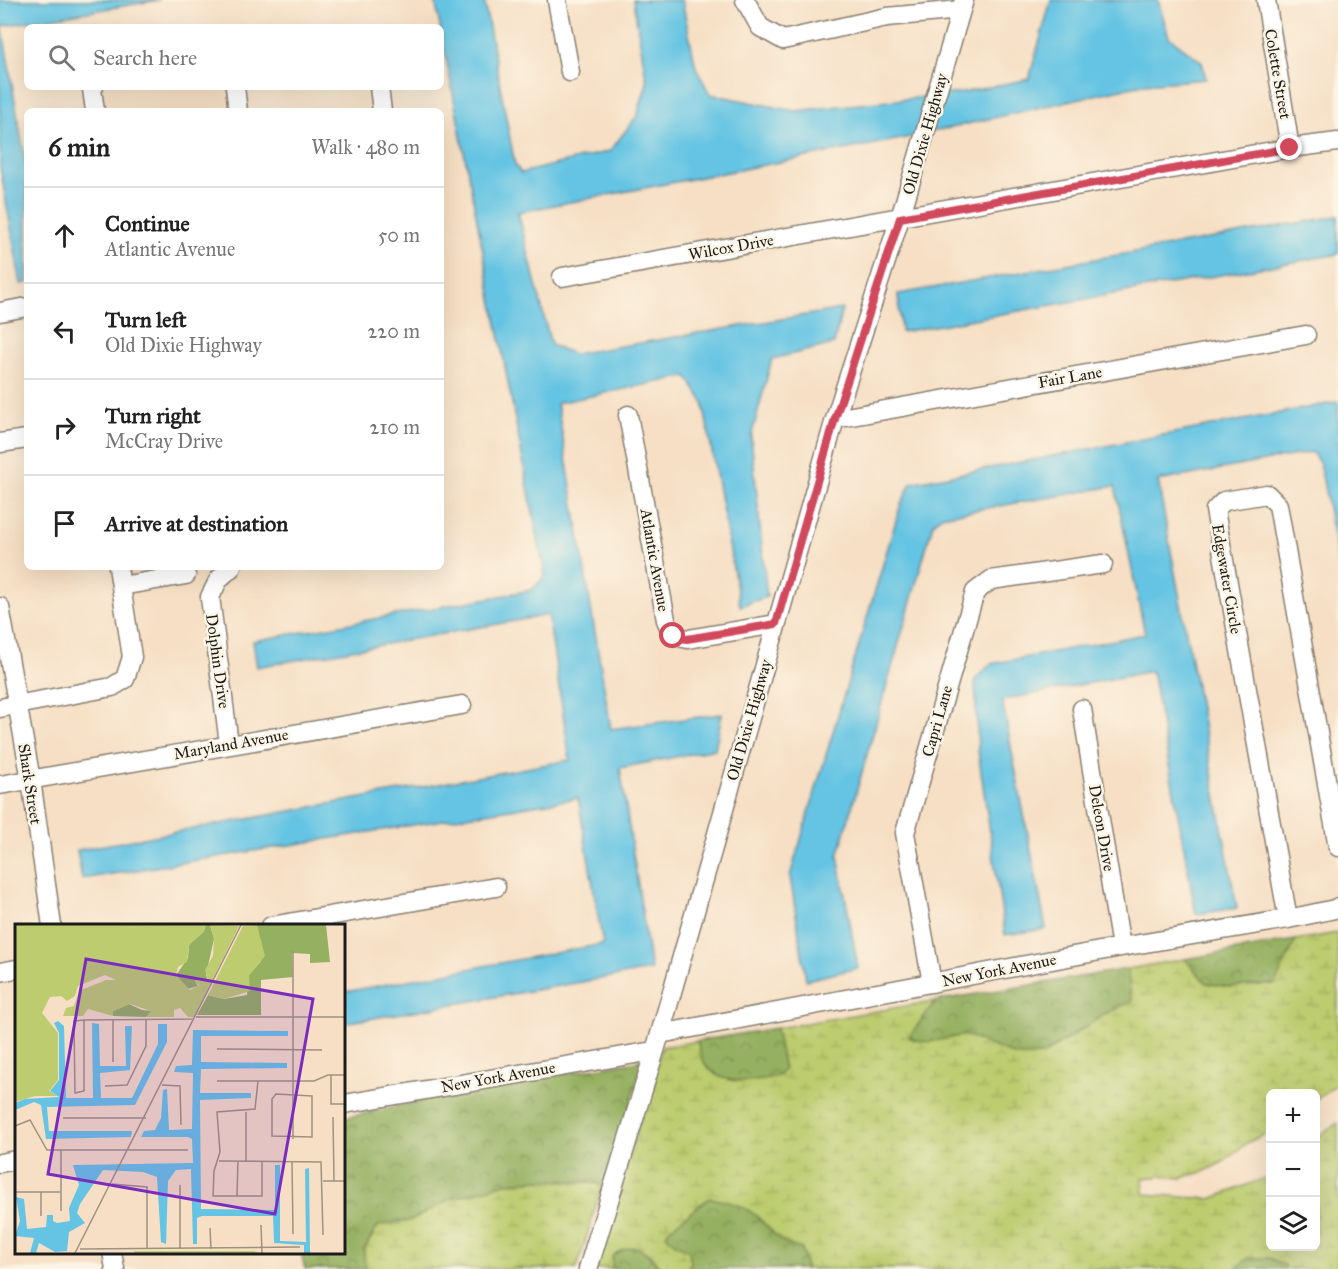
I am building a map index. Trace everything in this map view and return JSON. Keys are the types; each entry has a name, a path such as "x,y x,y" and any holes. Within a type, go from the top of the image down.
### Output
{"street":[{"path":"557,0 570,72"},
{"path":"745,0 760,27 783,40 887,17 962,5"},
{"name":"Colette Street","path":"1266,0 1290,148"},
{"name":"Old Dixie Highway","path":"588,1269 657,1042 835,419 900,218 962,5"},
{"path":"93,90 95,108"},
{"path":"235,90 238,108"},
{"path":"379,90 382,108"},
{"name":"Wilcox Drive","path":"562,277 1290,148 1338,142"},
{"path":"0,312 24,308"},
{"name":"Fair Lane","path":"835,419 1306,335"},
{"name":"Atlantic Avenue","path":"628,415 666,620 673,636 687,639 776,624"},
{"path":"0,443 24,439"},
{"name":"Edgewater Circle","path":"1288,919 1215,510 1224,501 1267,494 1278,505 1338,847"},
{"name":"Capri Lane","path":"932,983 905,833 975,592 991,580 1103,564"},
{"path":"8,707 112,687 125,679 132,657 118,570"},
{"name":"Dolphin Drive","path":"225,573 210,597 230,744"},
{"path":"121,586 186,575"},
{"name":"Shark Street","path":"0,607 8,707 31,780 52,924"},
{"name":"Maryland Avenue","path":"0,785 462,705"},
{"name":"Deleon Drive","path":"1082,710 1122,947"},
{"path":"283,924 496,887"},
{"name":"New York Avenue","path":"345,1104 657,1042 932,983 1122,947 1288,919 1338,907"},
{"path":"0,972 15,969"},
{"path":"0,1163 15,1160"},
{"path":"111,1254 114,1269"}],"green space":[{"path":"1338,933 1338,1083 1320,1097 1320,1089 1266,1089 1266,1133 1247,1143 1223,1162 1203,1172 1181,1178 1164,1176 1143,1178 1144,1194 1211,1199 1266,1178 1266,1251 1320,1251 1320,1135 1338,1123 1338,1269 1286,1269 1285,1265 1269,1258 1248,1258 1236,1269 806,1269 802,1249 778,1238 745,1208 731,1202 709,1198 669,1229 666,1235 689,1251 691,1263 686,1269 662,1269 645,1252 634,1247 612,1256 612,1265 615,1269 595,1269 662,1047 697,1041 705,1064 720,1077 739,1081 769,1078 779,1076 784,1069 776,1028 935,1001 909,1037 929,1042 965,1035 1016,1056 1043,1055 1105,1014 1132,1001 1127,969 1185,959 1206,983 1229,987 1275,984 1296,940"},
{"path":"1296,940 1276,984 1229,987 1206,983 1185,959"},
{"path":"1127,969 1133,1001 1105,1014 1043,1055 1016,1056 965,1035 929,1042 915,1040 909,1036 935,1001"},
{"path":"776,1028 784,1069 779,1076 759,1080 729,1080 712,1072 701,1056 697,1041"},
{"path":"644,1060 605,1186 588,1182 540,1180 449,1200 412,1220 378,1226 364,1250 365,1269 305,1269 301,1254 345,1254 345,1118 478,1088"},
{"path":"540,1180 588,1182 602,1185 577,1269 365,1269 364,1250 378,1226 412,1220 449,1200 506,1183"},
{"path":"709,1198 745,1208 778,1238 802,1249 806,1269 686,1269 691,1263 689,1251 666,1235 668,1229"},
{"path":"631,1246 641,1248 662,1269 615,1269 612,1265 612,1256"},
{"path":"1247,1258 1269,1258 1285,1265 1286,1269 1236,1269"}],"water":[{"path":"0,0 160,0 2,26 24,154 24,284 21,284 0,167"},
{"path":"435,0 484,0 515,165 521,173 610,151 637,116 647,83 633,0 682,0 696,68 710,94 795,111 961,93 1029,79 1051,0 1158,0 1169,37 1202,62 1206,79 1143,84 901,139 518,212 551,345 574,354 842,309 834,344 772,359 751,437 767,597 740,606 703,402 687,376 557,403 611,729 722,714 715,749 620,768 651,970 345,1023 345,992 603,944 578,798 82,879 77,850 570,760 548,615 257,667 253,641 532,590 545,576 444,47 444,24 440,24"},
{"path":"1338,216 1338,254 901,332 898,294"},
{"path":"1338,402 1338,562 1320,464 1312,452 1158,481 1237,908 1196,914 1152,671 1002,700 1046,929 1005,935 978,751 975,680 991,664 1145,634 1115,486 941,516 933,524 838,856 858,968 806,980 790,876 900,507 911,483"}],"route":[{"path":"673,636 687,639 776,624 835,419 900,218 1290,148"}]}
